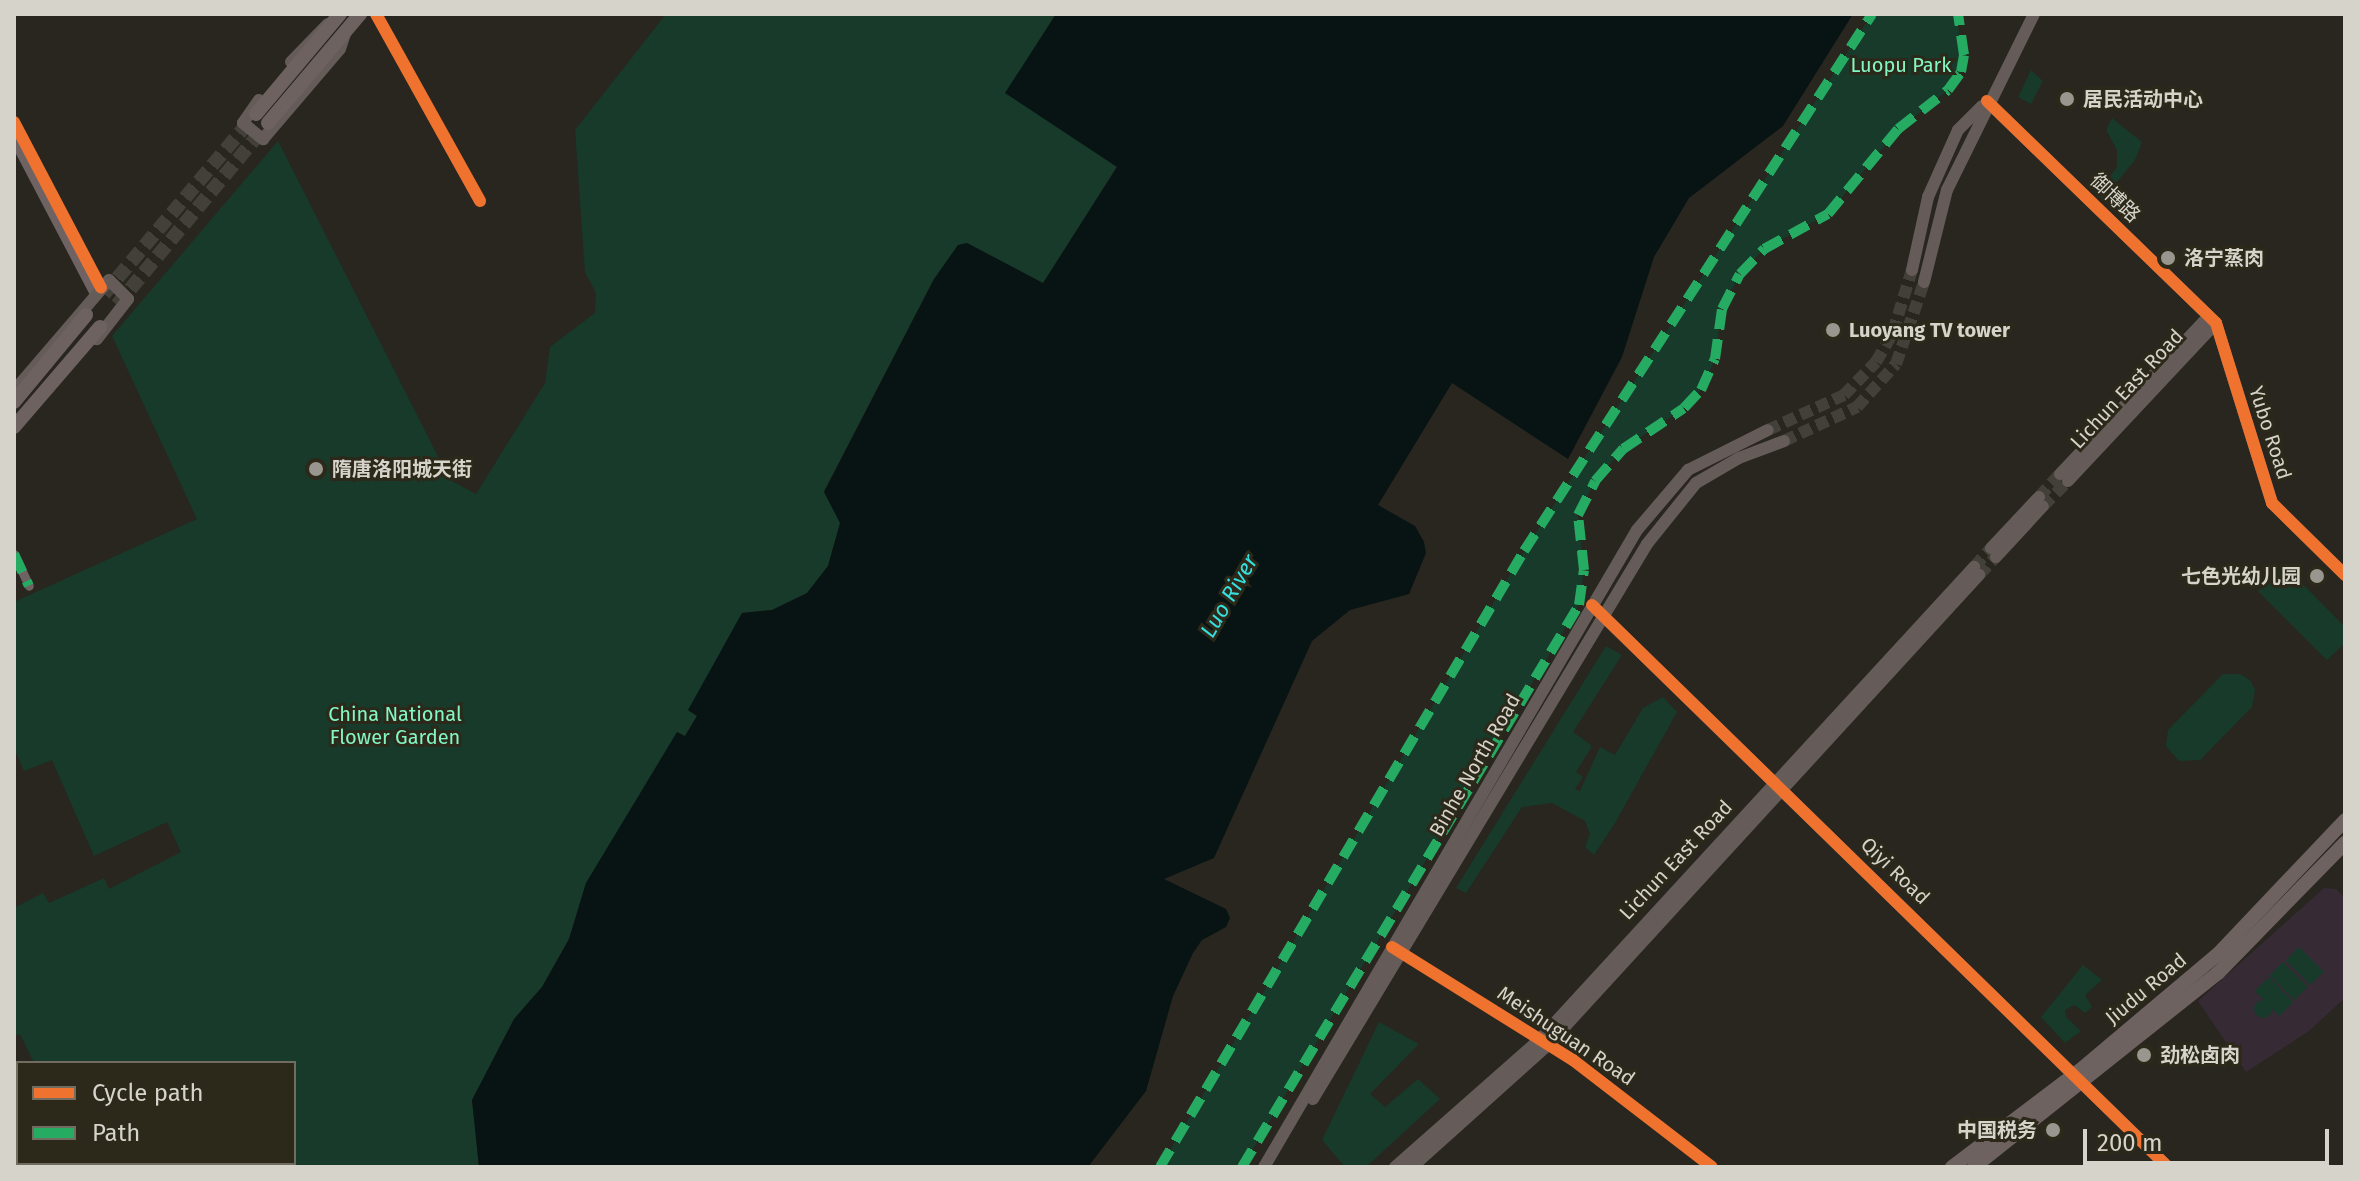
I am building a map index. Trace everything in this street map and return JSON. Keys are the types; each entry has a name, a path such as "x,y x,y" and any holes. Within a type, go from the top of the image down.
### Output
{"main road":[{"path":"338,16 259,123 360,14"},
{"path":"1924,282 1947,190 1987,101 2034,14"},
{"path":"1912,270 1928,197 1958,130 1987,101"},
{"name":"御博路","path":"1987,101 2212,319"},
{"path":"14,391 101,288 128,296 127,302 35,413 16,425"},
{"path":"14,402 86,315"},
{"name":"Lichun East Road","path":"2064,478 2212,319"},
{"name":"Yubo Road","path":"2212,319 2272,503 2345,575"},
{"path":"16,425 100,327"},
{"name":"Binhe North Road","path":"1272,1167 1637,530 1688,470 1768,430"},
{"name":"Binhe North Road","path":"1264,1167 1647,544 1696,483 1739,458 1784,441"},
{"path":"1994,553 2041,502"},
{"name":"Lichun East Road","path":"1412,1167 1544,1042 1977,571"},
{"name":"Qiyi Road","path":"1592,605 2168,1167"},
{"name":"Jiudu Road","path":"1974,1167 2219,953 2345,820"},
{"path":"2329,836 2343,848"},
{"name":"Jiudu Road","path":"1952,1167 2218,973 2343,848"},
{"name":"Lichun East Road","path":"1395,1167 1544,1042"}],"street":[{"path":"376,14 480,201"},
{"path":"14,122 101,288"},
{"path":"14,141 101,288"},
{"path":"14,554 29,586"},
{"name":"Meishuguan Road","path":"1397,949 1544,1042 1712,1167"}],"shaded area":[{"path":"2324,888 2336,889 2345,898 2345,998 2309,1031 2246,1072 2198,1001"}],"green space":[{"name":"China National Flower Garden","path":"666,14 1056,14 1006,93 1117,166 1043,284 967,243 934,279 824,491 840,523 828,566 807,593 772,610 742,613 689,711 697,716 684,737 677,733 586,883 569,939 542,987 514,1019 472,1100 479,1167 79,1167 296,1165 296,1061 33,1061 20,1034 14,1036 14,908 43,893 49,903 104,878 109,889 181,852 167,822 94,856 52,760 24,771 14,748 14,602 197,519 112,336 278,141 450,480 476,494 545,383 550,347 595,313 596,293 585,272 575,130"},
{"name":"Luopu Park","path":"1872,14 1958,14 1961,72 1948,90 1898,130 1828,214 1764,249 1740,274 1722,309 1715,359 1701,390 1684,408 1623,449 1595,481 1578,515 1584,570 1579,605 1242,1167 1160,1167 1524,551"},
{"path":"2031,70 2043,81 2031,104 2018,97"},
{"path":"2112,118 2142,142 2135,160 2103,199 2096,194 2117,167 2117,150 2106,130"},
{"path":"2284,565 2345,627 2345,643 2327,660 2258,591"},
{"path":"1606,646 1622,655 1573,732 1592,746 1576,772 1583,777 1575,789 1580,791 1600,747 1615,755 1643,708 1663,697 1677,712 1615,823 1594,855 1585,847 1590,834 1585,821 1552,803 1522,807 1466,893 1456,888"},
{"path":"2223,674 2240,674 2250,680 2255,690 2252,707 2200,760 2179,761 2166,746 2168,730"},
{"path":"2299,947 2324,972 2310,985 2286,960"},
{"path":"2283,962 2308,987 2294,1000 2270,975"},
{"path":"2083,965 2102,980 2085,995 2092,1007 2085,1013 2074,1005 2065,1010 2066,1017 2081,1031 2065,1043 2041,1017"},
{"path":"2269,977 2293,1002 2279,1016 2255,991"},
{"path":"2263,1000 2272,1009 2263,1018 2254,1009"},
{"path":"1379,1022 1419,1044 1370,1094 1385,1107 1418,1079 1440,1099 1366,1167 1345,1167 1322,1140"}],"water":[{"name":"Luo River","path":"1056,14 1853,14 1783,126 1689,198 1654,257 1622,357 1568,459 1452,383 1378,505 1415,526 1424,542 1426,553 1409,594 1350,610 1312,641 1214,858 1164,879 1226,909 1230,918 1226,927 1202,940 1193,953 1173,996 1146,1091 1088,1167 479,1167 472,1100 514,1019 542,987 569,939 586,883 677,732 685,736 697,716 688,710 742,613 772,610 807,593 828,566 840,523 824,492 934,279 958,245 967,243 1043,283 1117,167 1005,93"}],"tunnel":[{"path":"104,294 253,117"},
{"path":"117,305 265,127"},
{"path":"1768,430 1844,395 1876,362 1893,332 1912,270"},
{"path":"1784,441 1857,407 1896,364 1924,282"},
{"path":"2039,497 2060,474"},
{"path":"2043,506 2068,481"},
{"path":"1974,567 1991,548"},
{"path":"1979,575 1996,557"}],"marked path":[{"path":"1160,1167 1524,551 1872,14"},
{"path":"1242,1167 1579,605 1584,570 1578,515 1595,481 1623,449 1684,408 1701,390 1715,359 1722,309 1740,274 1764,249 1828,214 1898,129 1948,90 1961,72 1964,55 1958,14"},
{"path":"14,554 29,586"}],"cycle path":[{"path":"376,14 480,201"},
{"path":"1987,101 2216,323 2272,503 2345,575"},
{"path":"14,122 101,288"},
{"path":"1592,605 2168,1167"},
{"path":"1392,947 1573,1060 1712,1167"}],"place":[{"name":"居民活动中心","path":"2067,99"},
{"name":"洛宁蒸肉","path":"2168,258"},
{"name":"Luoyang TV tower","path":"1833,330"},
{"name":"隋唐洛阳城天街","path":"316,469"},
{"name":"七色光幼儿园","path":"2317,576"},
{"name":"劲松卤肉","path":"2144,1055"},
{"name":"中国税务","path":"2053,1130"}]}
